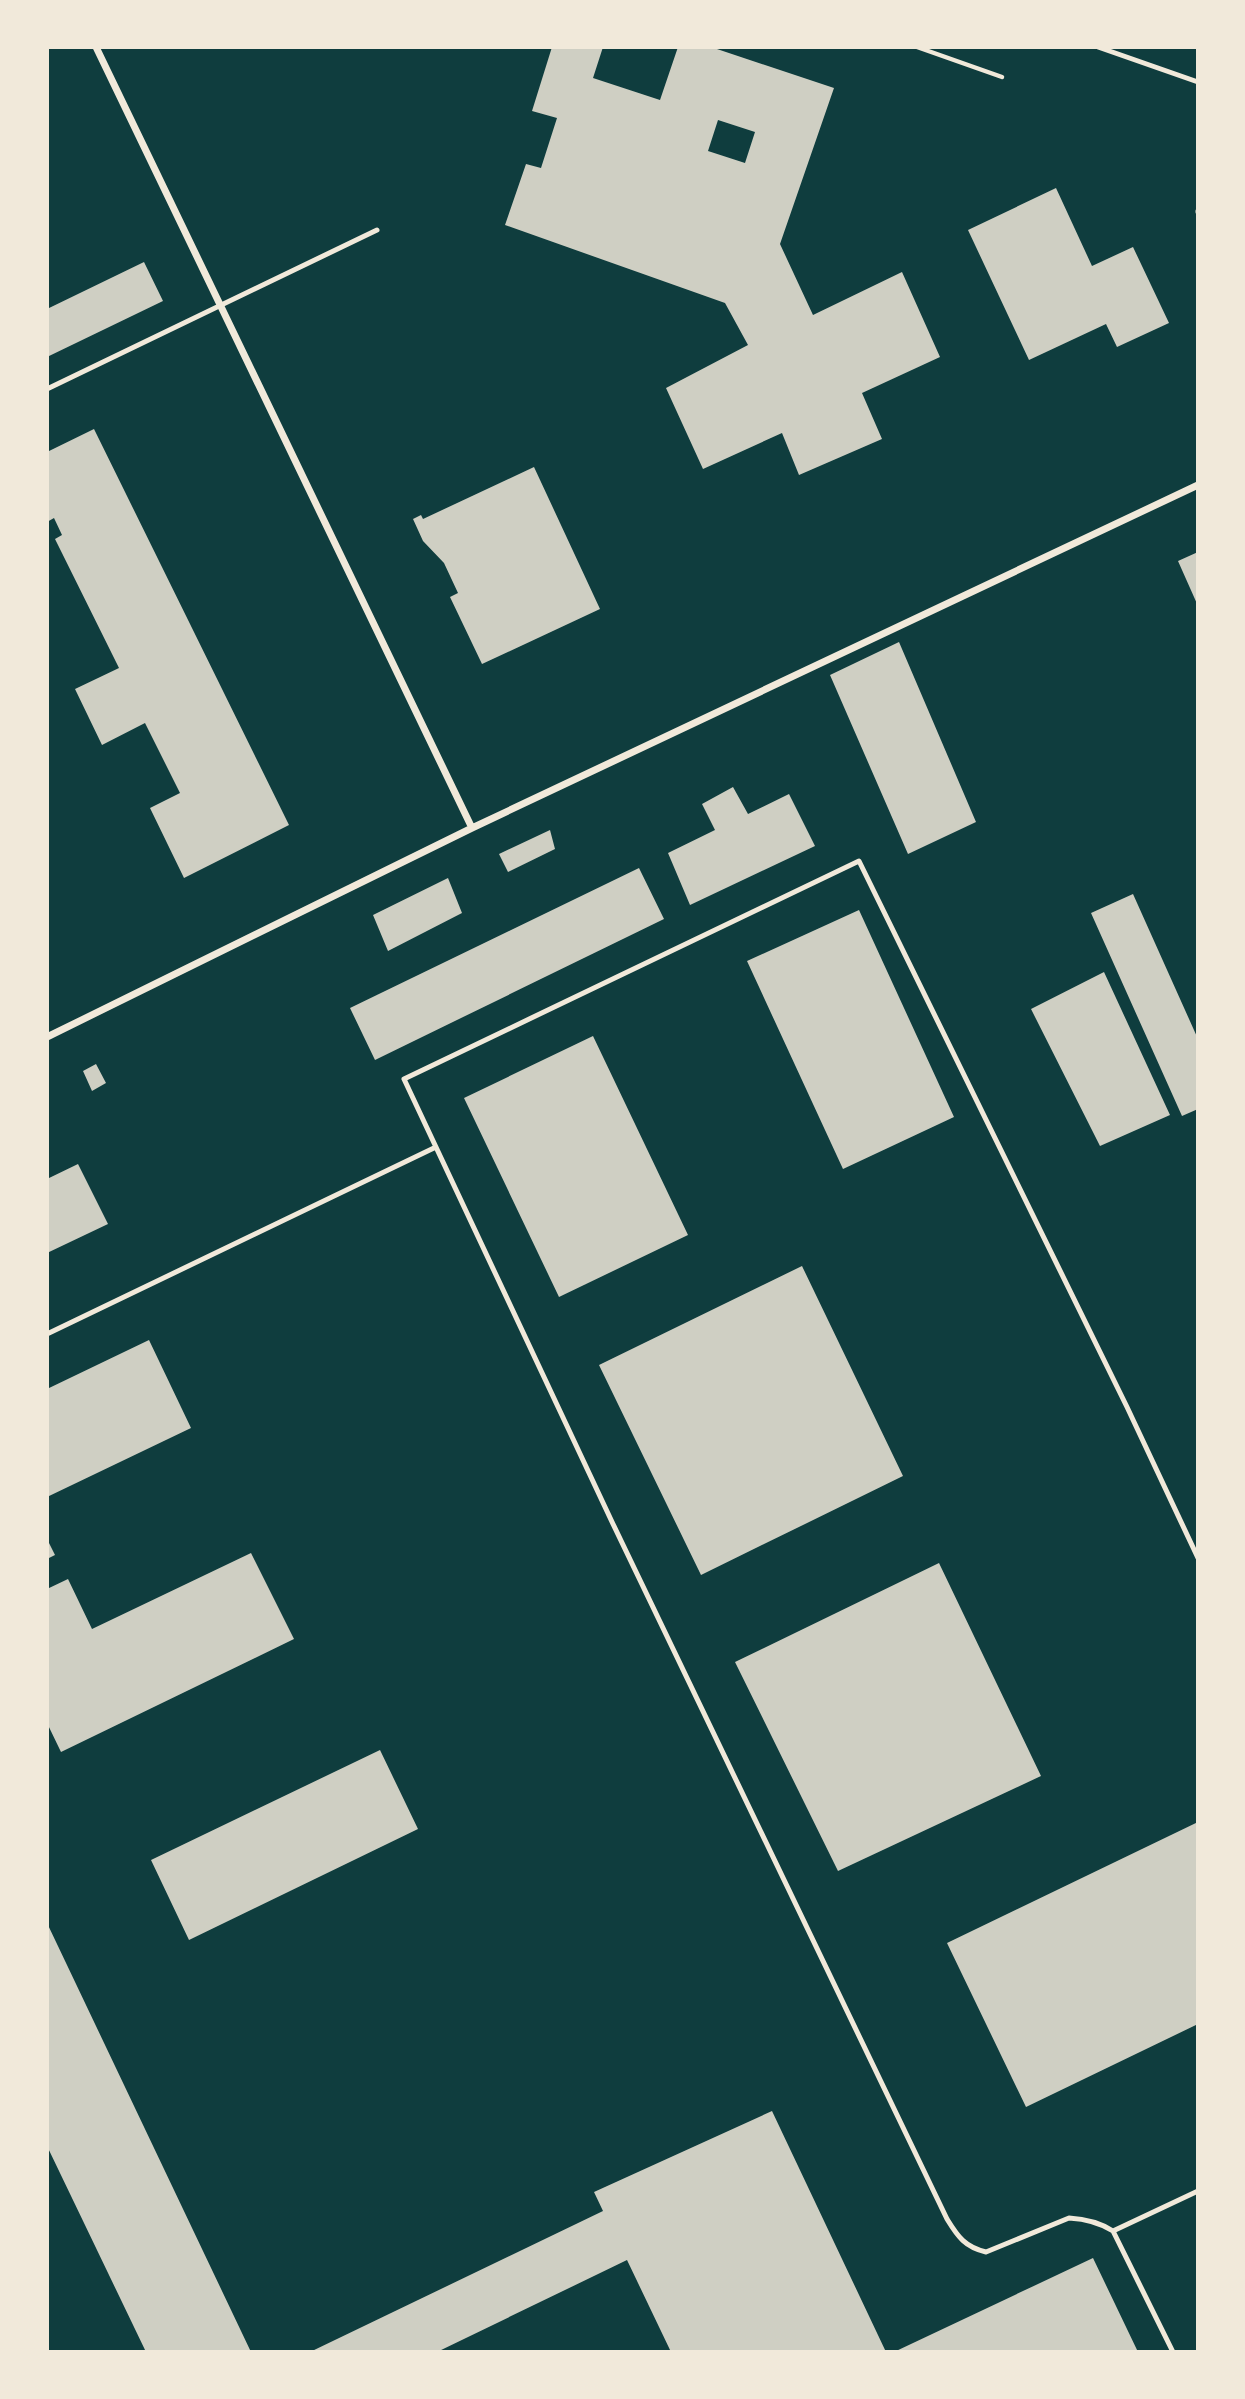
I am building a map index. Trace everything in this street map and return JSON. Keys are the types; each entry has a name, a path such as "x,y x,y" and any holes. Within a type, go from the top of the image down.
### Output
{"street":[{"path":"96,47 472,828"},
{"path":"47,1037 472,828 1198,485"}],"lane":[{"path":"1098,47 1198,82"},
{"path":"47,389 377,230"},
{"path":"1173,2352 1113,2231 1100,2223 1069,2218 986,2252 971,2249 959,2239 613,1524 404,1079 859,861 1127,1406 1198,1558"},
{"path":"47,1335 436,1147"},
{"path":"1113,2231 1198,2191"}],"path":[{"path":"917,47 1002,77"}],"building":[{"path":"552,47 603,47 593,78 660,100 678,47 711,47 834,88 780,244 813,315 902,272 940,357 862,393 882,439 799,475 782,433 703,469 666,388 748,345 725,303 505,225 526,164 541,168 557,118 532,111","holes":["718,120 755,132 745,163 708,151"]},
{"path":"1056,188 1092,266 1133,247 1169,323 1117,347 1106,324 1029,360 968,230"},
{"path":"144,262 163,301 47,357 47,309"},
{"path":"94,429 289,825 184,878 150,808 180,793 145,723 102,745 75,689 119,668 55,539 62,535 54,518 47,522 47,452"},
{"path":"534,467 600,609 482,664 450,597 458,593 444,563 423,541 413,519 421,515 423,519"},
{"path":"1198,552 1198,606 1178,561"},
{"path":"899,642 976,822 908,854 830,675"},
{"path":"733,787 748,814 789,794 815,846 690,905 668,853 715,830 702,804"},
{"path":"550,830 555,849 508,872 499,854"},
{"path":"639,868 664,919 375,1060 350,1008"},
{"path":"448,878 462,913 388,951 373,915"},
{"path":"1133,894 1198,1039 1198,1109 1182,1116 1091,913"},
{"path":"859,910 954,1117 843,1169 747,961"},
{"path":"1104,972 1170,1115 1100,1146 1031,1009"},
{"path":"593,1036 688,1235 559,1297 464,1098"},
{"path":"96,1064 106,1083 92,1091 83,1071"},
{"path":"78,1164 108,1224 47,1253 47,1179"},
{"path":"802,1266 903,1476 701,1575 599,1365"},
{"path":"149,1340 191,1428 47,1497 47,1389"},
{"path":"47,1539 55,1555 47,1559"},
{"path":"251,1553 294,1639 61,1752 47,1723 47,1589 68,1579 92,1629"},
{"path":"939,1563 1041,1776 838,1871 735,1662"},
{"path":"380,1750 418,1829 189,1940 151,1860"},
{"path":"1198,1822 1198,2024 1026,2107 947,1943"},
{"path":"47,1923 251,2352 146,2352 47,2146"},
{"path":"772,2111 886,2352 671,2352 627,2260 437,2352 310,2352 603,2211 594,2192"},
{"path":"1093,2258 1138,2352 894,2352"}]}
